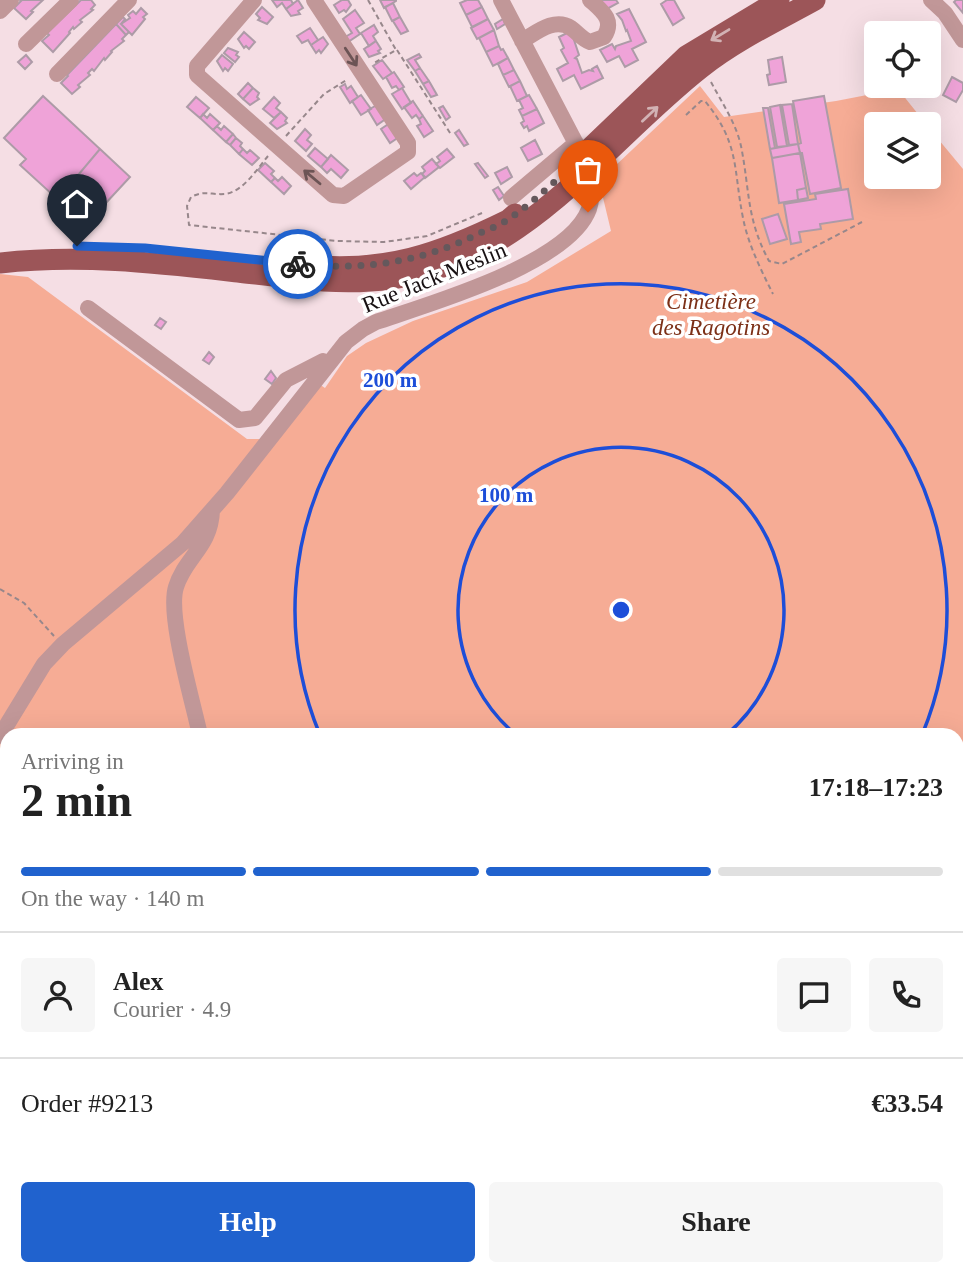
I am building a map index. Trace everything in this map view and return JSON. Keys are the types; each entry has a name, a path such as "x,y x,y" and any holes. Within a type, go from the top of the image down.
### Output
{"main road":[{"path":"0,263 82,258 357,283 426,272 469,257 517,230 582,157 686,56 779,0"},
{"path":"0,251 77,246 119,247 328,267 374,265 415,258 457,245 508,220 582,157 702,66 815,0"}],"street":[{"path":"0,11 11,0"},
{"path":"26,44 71,0"},
{"path":"57,74 129,0"},
{"path":"254,0 197,65 197,75 333,195 344,196 408,152 408,144 314,0"},
{"name":"Rue Jack Meslin","path":"5,728 44,664 63,644 170,555 212,510 284,423 346,341 363,329 500,277 549,252 576,230 588,212 590,195 582,157 501,0"},
{"path":"522,41 547,26 557,24 568,26 590,42 604,37 609,28 606,15 590,0"},
{"path":"931,0 945,13 963,40"},
{"path":"511,198 582,157"},
{"path":"88,308 239,420 255,418 286,380 323,361 327,364"},
{"path":"199,728 174,613 174,602 177,584 212,523 212,510"}],"path":[{"path":"397,50 452,136"},
{"path":"702,66 732,121 741,145 749,210 758,240 769,261 782,264 862,222"},
{"path":"686,115 701,101 705,101 723,124 735,162 746,230 773,294"},
{"path":"0,589 24,603 63,644"}],"green space":[{"name":"Cimetière des Ragotins","path":"700,86 724,117 864,96 864,98 905,98 916,112 864,112 864,189 941,189 941,142 963,169 963,728 0,728 0,274 28,277 247,439 263,439 310,378 325,388 347,356 366,343 413,321 527,282 611,231 599,181"}],"building":[{"path":"20,0 43,0 26,19 14,8"},
{"path":"81,0 91,0 95,5 91,9 93,10 80,20 82,22 74,29 73,27 53,52 42,41"},
{"path":"272,0 291,0 293,4 286,9 282,3 277,7"},
{"path":"298,0 303,8 298,11 300,14 291,16 286,9"},
{"path":"348,0 351,5 346,12 344,10 339,13 334,5"},
{"path":"380,0 396,0 396,1 384,8"},
{"path":"478,0 482,7 466,15 460,3"},
{"path":"601,0 616,0 618,3 605,10"},
{"path":"674,0 684,18 673,25 661,4"},
{"path":"963,0 963,13 954,2"},
{"path":"393,3 400,17 392,21 385,7"},
{"path":"262,7 273,17 267,24 258,20 260,18 256,14"},
{"path":"482,7 488,19 472,27 466,15"},
{"path":"141,8 147,14 132,35 121,24 130,18 128,15 133,11 136,14"},
{"path":"629,9 646,42 632,49 638,60 625,67 619,56 607,62 600,50 612,44 615,49 616,46 631,41 617,14"},
{"path":"355,10 364,23 356,28 360,34 348,42 345,37 352,33 343,19"},
{"path":"123,17 125,19 121,24 129,32 126,35 116,24"},
{"path":"400,17 408,31 401,34 393,21"},
{"path":"488,19 494,30 477,39 471,28"},
{"path":"503,19 505,24 497,29 495,24"},
{"path":"116,24 126,35 122,39 124,41 111,51 105,60 104,58 94,71 92,69 88,73 90,75 72,94 61,83"},
{"path":"374,25 378,32 373,36 376,41 369,46 361,33"},
{"path":"310,28 318,40 311,45 308,40 302,43 297,36"},
{"path":"494,30 499,46 486,52 479,38"},
{"path":"571,31 579,55 575,58 582,73 593,71 597,66 603,78 581,89 574,75 563,81 557,69 568,63 561,50 564,48 559,37"},
{"path":"244,32 255,42 249,49 246,46 244,48 238,39"},
{"path":"323,37 328,44 321,53 319,50 316,53 311,45"},
{"path":"376,41 381,49 378,51 380,53 369,57 364,49"},
{"path":"499,46 508,58 493,66 486,52"},
{"path":"228,48 238,52 236,55 239,57 235,62 224,53"},
{"path":"419,54 421,57 415,60 420,68 415,71 407,60"},
{"path":"26,55 32,62 25,69 18,62"},
{"path":"222,55 233,64 228,71 225,68 223,71 217,61"},
{"path":"782,57 786,82 769,85 768,60"},
{"path":"508,58 514,70 503,75 498,64"},
{"path":"382,60 392,73 383,79 373,66"},
{"path":"420,68 429,81 423,84 415,71"},
{"path":"514,70 520,81 509,87 503,75"},
{"path":"394,72 404,87 399,90 396,86 392,88 386,77"},
{"path":"952,77 963,83 963,90 956,102 943,95"},
{"path":"429,81 437,95 431,97 423,84"},
{"path":"520,81 527,96 517,101 510,86"},
{"path":"248,83 253,88 243,99 238,94"},
{"path":"345,84 347,89 351,86 358,97 350,103 340,87"},
{"path":"253,88 259,93 259,99 250,105 243,99"},
{"path":"402,88 411,103 402,109 392,94"},
{"path":"361,95 371,109 361,115 352,101"},
{"path":"529,95 537,109 522,116 519,110 523,108 519,100"},
{"path":"43,96 100,149 55,197 20,165 26,159 4,138"},
{"path":"824,96 841,188 810,194 798,144 801,143 793,101"},
{"path":"196,97 209,108 200,118 187,107"},
{"path":"274,97 280,103 276,108 281,112 274,118 263,109"},
{"path":"413,101 423,116 419,119 416,115 412,118 404,107"},
{"path":"792,104 798,144 789,145 782,105"},
{"path":"377,105 387,118 377,125 368,110"},
{"path":"780,105 787,146 777,147 770,107"},
{"path":"443,106 450,117 446,120 439,108"},
{"path":"763,108 768,108 775,148 770,149"},
{"path":"537,109 544,123 529,131 527,126 524,128 521,123 524,121 522,116"},
{"path":"281,112 287,118 287,123 277,129 270,123"},
{"path":"203,114 207,118 210,114 220,123 213,130 200,118"},
{"path":"423,116 433,131 424,137 417,126 421,124 419,119"},
{"path":"390,123 399,137 390,143 381,129"},
{"path":"217,126 221,130 224,126 233,134 226,142 213,130"},
{"path":"305,129 311,135 307,140 312,144 306,151 295,141"},
{"path":"459,130 468,144 464,146 455,133"},
{"path":"233,134 236,138 230,145 226,142"},
{"path":"236,138 242,143 240,146 243,149 239,154 230,145"},
{"path":"535,140 542,154 528,161 521,148"},
{"path":"798,144 800,153 772,158 770,149"},
{"path":"315,148 328,159 321,167 308,156"},
{"path":"100,149 130,177 91,219 69,199 64,204 55,196 79,174"},
{"path":"243,149 247,153 250,150 259,158 252,165 239,154"},
{"path":"447,149 454,157 440,168 436,164 440,161 437,157"},
{"path":"800,153 806,188 797,190 798,200 779,203 772,158"},
{"path":"331,155 348,170 341,178 331,169 327,173 321,167"},
{"path":"432,159 439,167 425,178 422,167"},
{"path":"265,163 274,171 271,174 275,178 271,182 258,170"},
{"path":"478,163 488,176 485,178 475,164"},
{"path":"507,167 512,177 501,184 495,173"},
{"path":"414,173 417,176 421,173 425,177 411,189 404,181"},
{"path":"282,177 291,186 284,194 271,182"},
{"path":"498,187 504,196 499,200 493,190"},
{"path":"806,188 808,198 798,200 797,190"},
{"path":"848,189 853,219 820,224 821,229 799,232 801,242 791,244 784,204 816,199 815,194"},
{"path":"778,214 787,239 770,244 762,219"},
{"path":"160,318 166,322 161,329 155,325"},
{"path":"209,352 214,357 209,364 203,360"},
{"path":"271,371 276,378 272,384 265,379"}],"way so far":[{"path":"298,264 328,267 374,265 415,258 457,245 508,220 583,157 590,195 588,212"}],"route":[{"path":"77,246 145,248 298,264"}]}
